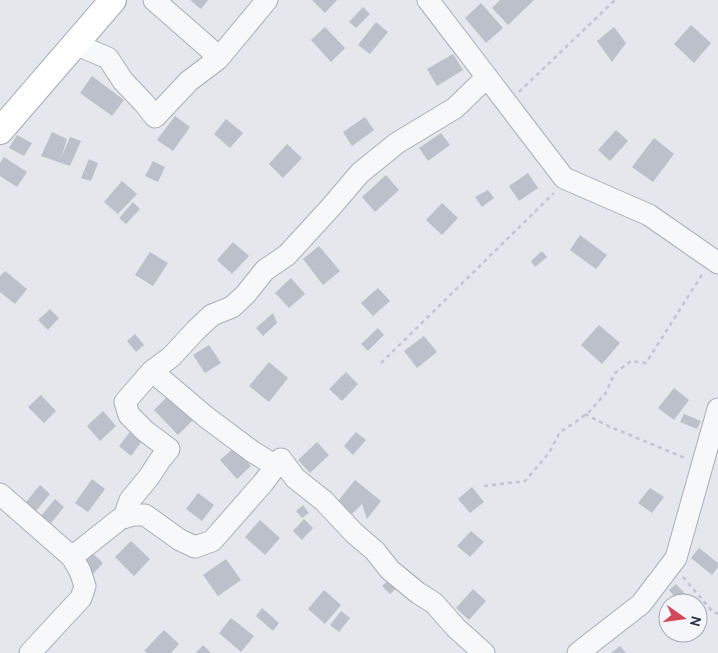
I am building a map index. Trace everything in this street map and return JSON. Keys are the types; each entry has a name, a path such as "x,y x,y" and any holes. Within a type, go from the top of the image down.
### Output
{"main road":[{"path":"0,131 113,0"}],"street":[{"path":"154,0 220,57"},
{"path":"75,44 108,58 123,81 155,117 189,81 220,57 267,0"},
{"path":"428,0 564,178 649,214 715,261"},
{"path":"124,517 130,500 149,478 169,449 128,415 125,402 152,371 171,357 212,315 232,307 245,295 265,270 287,255 360,172 397,143 455,108 487,77"},
{"path":"152,371 206,418 276,466"},
{"path":"578,653 641,604 676,558 718,409"},
{"path":"72,557 120,518 133,515 145,514 180,540 195,547 212,541 281,459 296,478 324,501 374,551 390,570 418,593 434,603 456,628 484,653"},
{"path":"0,494 72,557 80,571 85,586 81,598 30,653"}],"path":[{"path":"507,103 615,0"},
{"path":"381,363 567,179"},
{"path":"484,486 525,481 548,453 560,432 585,414 605,394 615,373 631,361 646,363 715,261"},
{"path":"585,414 608,426 688,459 703,462"},
{"path":"671,566 684,578 712,611 718,614"}],"building":[{"path":"190,0 208,0 201,9"},
{"path":"312,0 337,0 325,13"},
{"path":"500,0 534,0 508,25 492,8"},
{"path":"481,3 503,28 486,43 465,18"},
{"path":"363,7 370,14 356,28 349,22"},
{"path":"376,22 388,32 370,54 358,45"},
{"path":"691,25 711,43 694,63 674,44"},
{"path":"325,27 345,48 331,62 311,40"},
{"path":"614,27 626,43 612,62 597,41"},
{"path":"453,54 463,70 437,86 427,69"},
{"path":"92,76 124,100 112,116 80,93"},
{"path":"175,116 190,127 173,151 157,140"},
{"path":"365,117 374,130 352,146 343,132"},
{"path":"226,119 243,133 230,148 214,134"},
{"path":"616,130 628,141 610,161 598,150"},
{"path":"52,132 67,139 61,158 70,137 81,141 70,166 41,156"},
{"path":"441,133 450,145 428,161 419,148"},
{"path":"17,135 32,143 24,156 9,148"},
{"path":"654,138 674,154 653,182 632,167"},
{"path":"287,144 302,158 283,178 269,164"},
{"path":"4,157 27,172 17,187 0,176 0,163"},
{"path":"89,159 98,163 91,181 81,178"},
{"path":"153,161 165,167 158,182 145,176"},
{"path":"528,173 538,188 519,201 509,186"},
{"path":"386,175 399,190 375,212 362,197"},
{"path":"122,181 137,194 118,214 104,202"},
{"path":"488,190 494,198 482,207 475,197"},
{"path":"133,202 140,209 126,224 119,218"},
{"path":"442,203 458,218 442,235 426,220"},
{"path":"580,235 607,255 596,269 570,250"},
{"path":"233,242 249,256 232,274 217,260"},
{"path":"319,246 340,271 323,285 303,259"},
{"path":"542,251 547,257 535,267 531,261"},
{"path":"150,252 168,263 153,286 135,275"},
{"path":"5,271 27,289 15,304 0,292 0,276"},
{"path":"291,278 305,294 289,308 275,293"},
{"path":"378,288 390,301 373,316 361,303"},
{"path":"50,309 59,318 48,330 38,320"},
{"path":"273,313 277,323 263,336 256,328"},
{"path":"599,325 620,343 602,364 581,345"},
{"path":"378,328 384,335 368,351 361,344"},
{"path":"135,334 144,345 136,352 127,341"},
{"path":"424,336 437,352 417,368 404,351"},
{"path":"209,345 221,363 205,373 193,355"},
{"path":"269,362 288,378 269,402 249,386"},
{"path":"346,372 358,384 342,401 329,389"},
{"path":"674,388 689,400 674,420 658,408"},
{"path":"171,393 195,418 178,435 154,410"},
{"path":"41,395 56,411 44,423 28,407"},
{"path":"103,411 116,426 100,441 87,426"},
{"path":"684,414 701,421 697,429 680,422"},
{"path":"133,428 145,437 131,456 119,446"},
{"path":"356,432 366,440 353,455 344,446"},
{"path":"317,442 329,455 310,473 298,460"},
{"path":"234,448 251,466 237,479 220,460"},
{"path":"92,479 105,489 88,512 75,503"},
{"path":"355,480 381,501 367,519 362,504 352,514 338,501"},
{"path":"40,485 50,494 36,511 26,502"},
{"path":"472,487 484,502 470,513 458,499"},
{"path":"650,488 664,497 652,513 638,503"},
{"path":"198,493 214,505 202,521 186,509"},
{"path":"55,499 64,507 51,523 41,516"},
{"path":"303,505 309,513 302,518 296,511"},
{"path":"304,519 313,528 302,540 293,531"},
{"path":"260,520 280,538 265,555 245,537"},
{"path":"471,531 484,542 470,557 457,546"},
{"path":"131,541 150,559 134,576 115,557"},
{"path":"699,548 718,563 718,567 712,575 691,558"},
{"path":"90,551 103,563 93,574 80,563"},
{"path":"226,559 241,580 218,596 203,575"},
{"path":"390,579 398,587 390,594 382,586"},
{"path":"676,584 684,593 672,593 669,590"},
{"path":"473,589 486,601 469,620 456,608"},
{"path":"324,590 341,605 325,624 308,609"},
{"path":"262,608 279,623 273,631 256,616"},
{"path":"341,611 350,618 339,632 330,625"},
{"path":"231,618 254,636 241,652 219,633"},
{"path":"164,630 179,644 171,653 147,653 144,651"},
{"path":"203,645 211,653 196,653"},
{"path":"620,646 626,653 611,653"}]}
